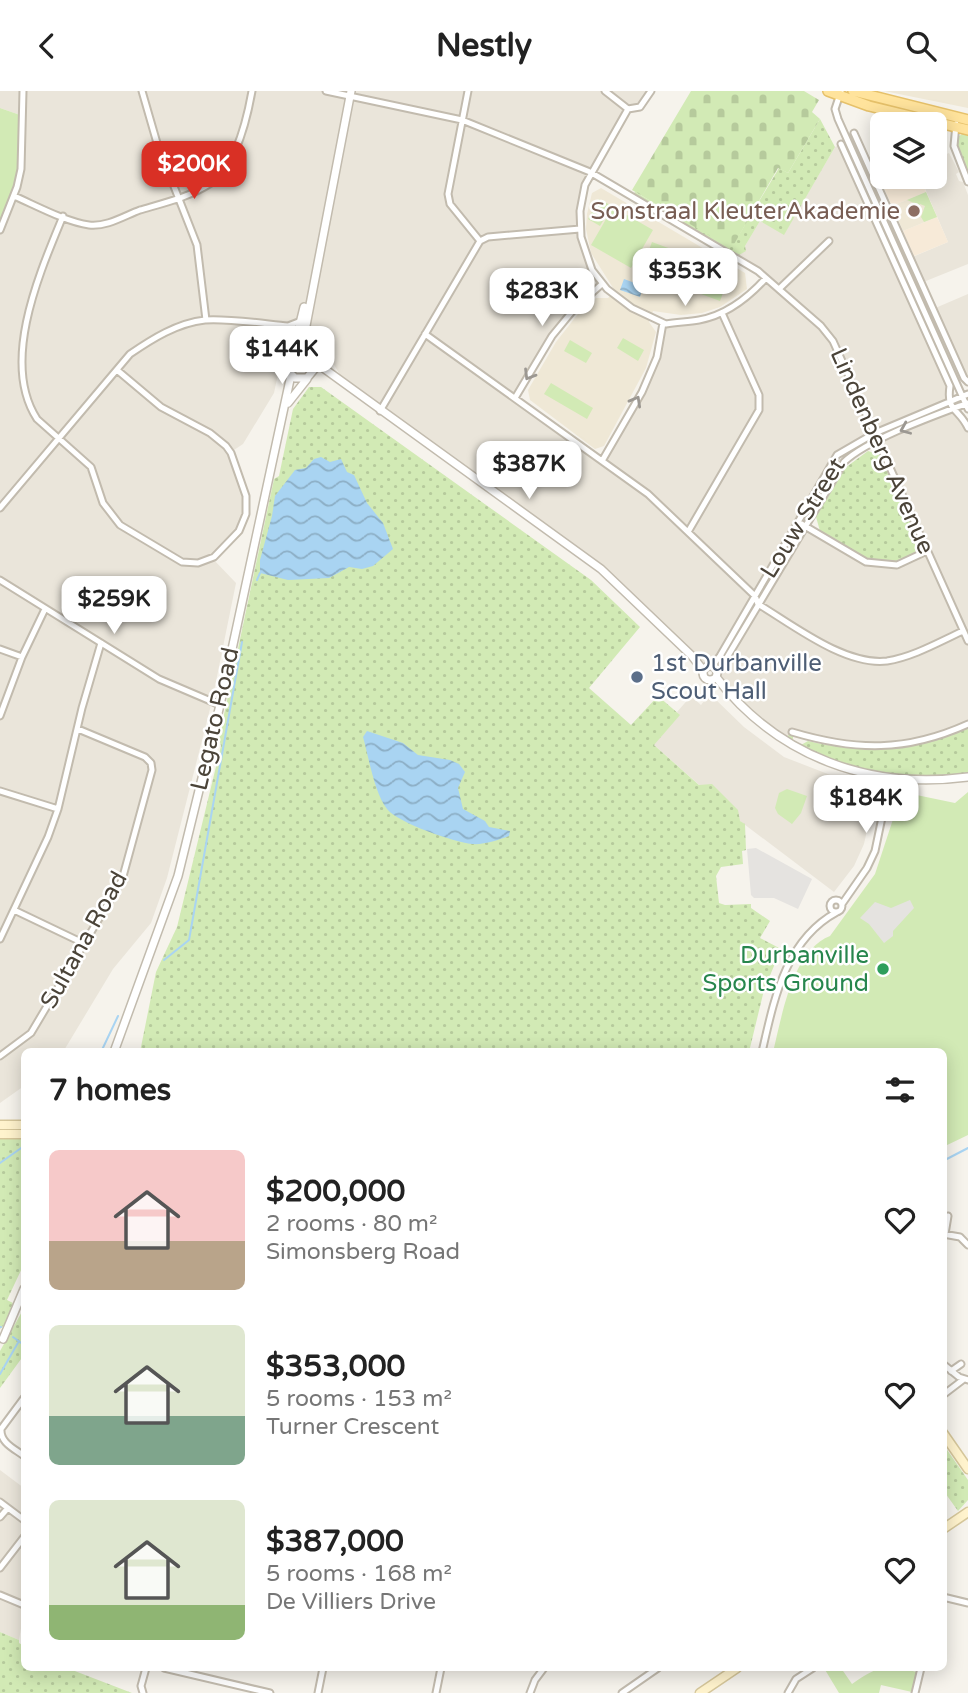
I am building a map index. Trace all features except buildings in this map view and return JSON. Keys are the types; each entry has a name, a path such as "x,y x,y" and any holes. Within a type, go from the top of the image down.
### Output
{"main road":[{"path":"828,91 876,109 956,123 968,120"},
{"path":"853,91 956,123 968,130"},
{"path":"0,1125 21,1125"},
{"path":"0,1134 21,1134"},
{"path":"947,1439 968,1469"},
{"path":"947,1526 966,1512"},
{"path":"699,1693 732,1671"}],"street":[{"path":"0,230 13,196 22,160 23,91"},
{"path":"142,91 157,143 198,250 206,320"},
{"path":"13,196 84,224 99,225 179,198 213,181 228,162 245,123 252,91"},
{"name":"Lindenberg Avenue","path":"326,91 351,93 462,120 590,173 766,278 779,289 829,334 968,641"},
{"path":"468,91 449,199 480,241"},
{"path":"605,91 628,109 640,107 651,91"},
{"path":"351,93 303,336 307,353 380,411 601,569 692,656 716,669 715,677"},
{"path":"840,94 836,113 965,395 967,405"},
{"path":"628,109 590,173 580,202 580,229 585,254 602,284 625,304 663,323 699,320 722,313 742,301 766,278"},
{"path":"956,123 954,146 968,182"},
{"path":"854,133 870,170"},
{"path":"841,144 950,386 949,402 952,409 964,418 968,428"},
{"path":"864,177 870,173"},
{"path":"879,189 968,382"},
{"path":"63,216 28,301 21,356 23,384 31,411 91,467 103,503 120,525 182,562 208,561 228,545 244,523 247,506 231,453 218,439 161,407 117,370"},
{"path":"380,411 480,241 488,237 580,229"},
{"path":"779,289 829,241"},
{"path":"319,252 298,338 288,363 292,375 299,379 327,376 338,380"},
{"path":"515,398 552,336 575,309 602,284"},
{"path":"688,532 759,410 759,395 722,313"},
{"path":"0,508 130,354 162,333 206,320 289,326 301,321"},
{"path":"602,461 642,393 657,357 663,323"},
{"path":"289,326 298,338"},
{"path":"425,334 648,493 755,596 758,604 853,657 888,660 914,653 963,631"},
{"path":"292,356 299,352 307,353"},
{"path":"309,377 315,362"},
{"name":"Legato Road","path":"116,1048 178,876 220,705 292,375"},
{"name":"Legato Road","path":"282,412 309,377"},
{"name":"Louw Street","path":"708,667 720,656 836,456 875,433 965,395"},
{"name":"Louw Street","path":"715,677 844,462 878,441 967,405"},
{"path":"798,522 866,562 897,565 927,551"},
{"path":"0,580 159,678 220,705"},
{"path":"1,712 22,657 45,609"},
{"path":"0,939 58,809 101,643"},
{"path":"0,649 22,657"},
{"path":"708,667 704,677 715,677 767,727 801,750 853,771 890,779 931,781 968,777"},
{"path":"792,732 844,745 886,747 920,742 968,724"},
{"name":"Sultana Road","path":"0,1056 29,1036 124,876 152,770 151,763 145,757 78,729"},
{"path":"763,1048 783,975 832,902 839,902 862,876 875,851 890,779"},
{"path":"0,791 58,809"},
{"path":"819,924 841,909 839,902"},
{"path":"830,908 837,912"},
{"path":"14,910 83,943"},
{"path":"947,1235 960,1237 968,1245"},
{"path":"1,1341 21,1296"},
{"path":"1,1341 21,1306"},
{"path":"951,1371 961,1364"},
{"path":"947,1368 966,1379 947,1392"},
{"path":"21,1402 1,1429 0,1435 3,1441 21,1454"},
{"path":"0,1502 21,1518"},
{"path":"0,1517 8,1508"},
{"path":"0,1568 21,1541"},
{"path":"0,1595 21,1604"},
{"path":"947,1598 968,1604"},
{"path":"143,1693 141,1686 145,1671"},
{"path":"177,1671 270,1693"},
{"path":"194,1675 195,1671"},
{"path":"318,1693 322,1671"},
{"path":"436,1693 440,1671"},
{"path":"530,1693 542,1671"},
{"path":"622,1693 653,1671"},
{"path":"788,1693 796,1679 808,1671"},
{"path":"915,1693 920,1671"}],"shaded area":[{"path":"0,91 651,91 644,103 628,109 587,177 580,202 585,254 602,284 551,336 515,397 602,459 641,392 656,357 663,323 699,319 735,305 766,277 737,259 760,221 784,234 835,147 841,144 950,386 949,401 840,452 708,666 692,656 601,569 380,410 382,405 340,375 326,351 324,338 314,340 309,320 314,266 302,320 288,326 274,393 243,444 231,452 244,486 244,523 213,559 236,583 212,701 167,878 151,923 113,969 65,1048 21,1048 21,1088 0,1103 0,232 20,178 20,115 0,108"},
{"path":"884,91 968,91 968,108"},
{"path":"949,153 959,172 956,174 959,181 963,182 968,195 968,264 921,283 910,258 948,242 925,189 947,189"},
{"path":"601,188 745,273 747,289 720,307 702,313 681,315 653,311 649,322 656,332 646,368 604,446 595,449 530,400 528,390 556,342 578,314 596,298 608,298 615,291 591,253 586,229 592,193"},
{"path":"884,189 925,189 926,192 892,206"},
{"name":"Sonstraal KleuterAkademie","path":"926,192 937,217 903,231 892,206"},
{"path":"937,217 948,242 914,256 903,231"},
{"path":"968,294 968,383 933,309"},
{"path":"952,408 968,427 968,723 909,744 847,744 791,732 786,740 756,718 716,676 804,526 866,562 890,566 927,551 878,440"},
{"path":"691,696 701,705 707,697 713,697 744,727 784,757 869,790 874,798 864,844 854,866 834,892 740,821 653,744 679,715 677,712"},
{"path":"756,848 812,879 798,909 774,898 754,898 751,895 747,849"},
{"path":"910,900 914,908 893,931 893,936 884,943 869,924 860,918 875,902 891,908"},
{"path":"0,1470 21,1486 21,1628 19,1640 0,1632"}],"green space":[{"path":"691,91 804,91 819,100 812,112 820,119 788,173 778,168 733,246 729,247 632,190"},
{"path":"0,108 20,115 17,176 0,221"},
{"path":"820,119 835,147 784,235 760,221 745,246 746,251 739,255 634,194 635,192 729,246 733,245 779,168 788,173"},
{"path":"964,133 968,134 968,173 956,142"},
{"path":"926,192 937,217 924,222 921,217 925,206 920,204 918,208 907,200"},
{"path":"599,199 612,206 600,226 588,219"},
{"path":"613,207 653,230 631,268 591,245"},
{"path":"652,242 731,271 720,301 641,272"},
{"path":"623,338 644,350 638,361 617,348"},
{"path":"570,340 592,353 586,363 564,351"},
{"path":"551,383 593,408 587,419 544,394"},
{"path":"309,387 321,387 591,580 640,627 589,688 631,725 658,696 680,715 654,745 699,785 712,784 738,810 740,821 745,824 746,850 742,851 743,864 721,867 716,876 719,903 751,904 751,908 770,921 760,938 781,949 764,990 750,1048 141,1048 156,972 177,927 221,746 219,738 274,479 279,476 293,409"},
{"path":"868,451 881,455 919,541 915,553 892,564 868,560 820,531 816,517 845,468"},
{"path":"968,726 968,773 943,775 874,772 831,759 809,750 787,738 789,734 793,736 793,740 801,745 808,741 851,748 889,749 927,741"},
{"path":"787,789 807,796 801,813 792,824 778,814 775,808 779,793"},
{"name":"Durbanville Sports Ground","path":"902,792 955,803 968,792 968,1135 947,1145 947,1048 774,1048 785,1003 806,955 830,936 875,874"},
{"path":"0,1139 21,1139 21,1270 7,1300 13,1303 5,1324 0,1329"},
{"path":"21,1313 21,1359 0,1388 0,1351"},
{"path":"947,1450 968,1480 968,1500 958,1511 947,1496"},
{"path":"0,1632 19,1640 21,1671 75,1671 132,1693 0,1693"},
{"path":"826,1671 843,1671 852,1684 874,1671 917,1672 912,1692 881,1685 879,1693 839,1693"}],"water":[{"path":"624,279 643,286 640,297 620,290"},
{"path":"321,457 330,462 341,459 347,472 354,475 367,503 383,523 393,549 373,566 362,569 349,567 329,578 288,580 260,573 260,560 275,496 295,470 306,468 314,459"},
{"path":"367,731 403,743 418,755 459,764 465,772 458,788 463,809 485,821 489,827 510,831 509,836 496,841 472,844 440,836 393,814 382,802 375,784 363,737"}],"waterway":[{"path":"257,580 260,573"},
{"path":"164,960 189,940 242,642"},
{"path":"103,1048 118,1016"},
{"path":"0,1163 21,1148"},
{"path":"947,1159 968,1148"},
{"path":"13,1337 21,1343"},
{"path":"0,1374 19,1341"}],"place":[{"name":"Sonstraal KleuterAkademie","path":"914,211"},
{"name":"1st Durbanville Scout Hall","path":"637,677"},
{"name":"Durbanville Sports Ground","path":"883,969"}]}
